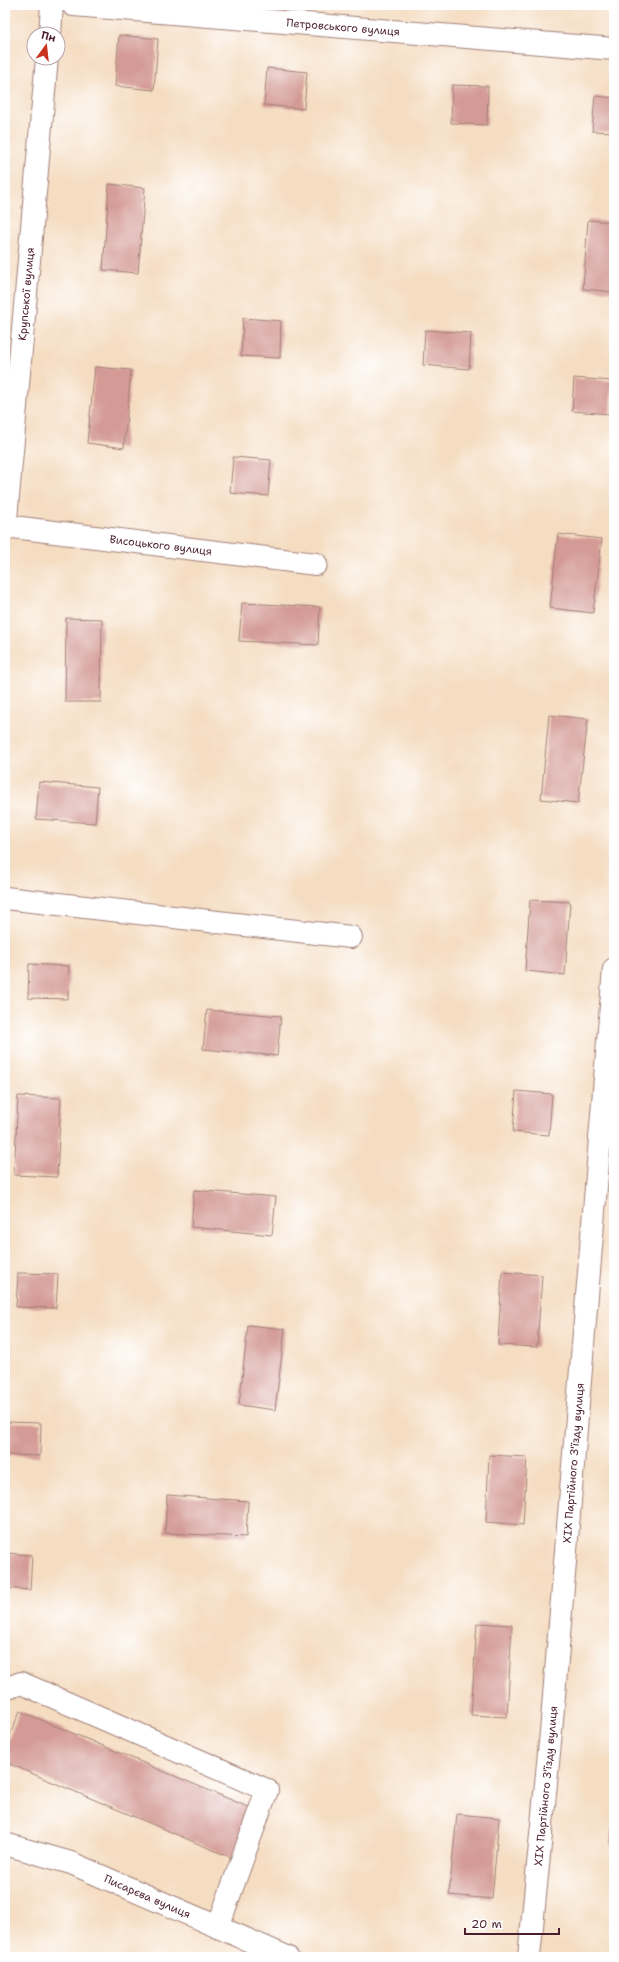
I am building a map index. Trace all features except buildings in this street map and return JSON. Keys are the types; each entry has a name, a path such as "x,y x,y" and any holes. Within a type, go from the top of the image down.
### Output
{"street":[{"path":"51,26 52,5"},
{"name":"Петровського вулиця","path":"73,5 614,49"},
{"name":"Крупської вулиця","path":"5,530 46,66"},
{"name":"Висоцького вулиця","path":"5,526 316,564"},
{"path":"5,898 351,937"},
{"name":"XIX Партійного З'їзду вулиця","path":"528,1957 552,1724 614,969"},
{"path":"5,1689 21,1683 267,1790 218,1927"},
{"name":"Писарєва вулиця","path":"5,1844 71,1863 287,1957"}]}
